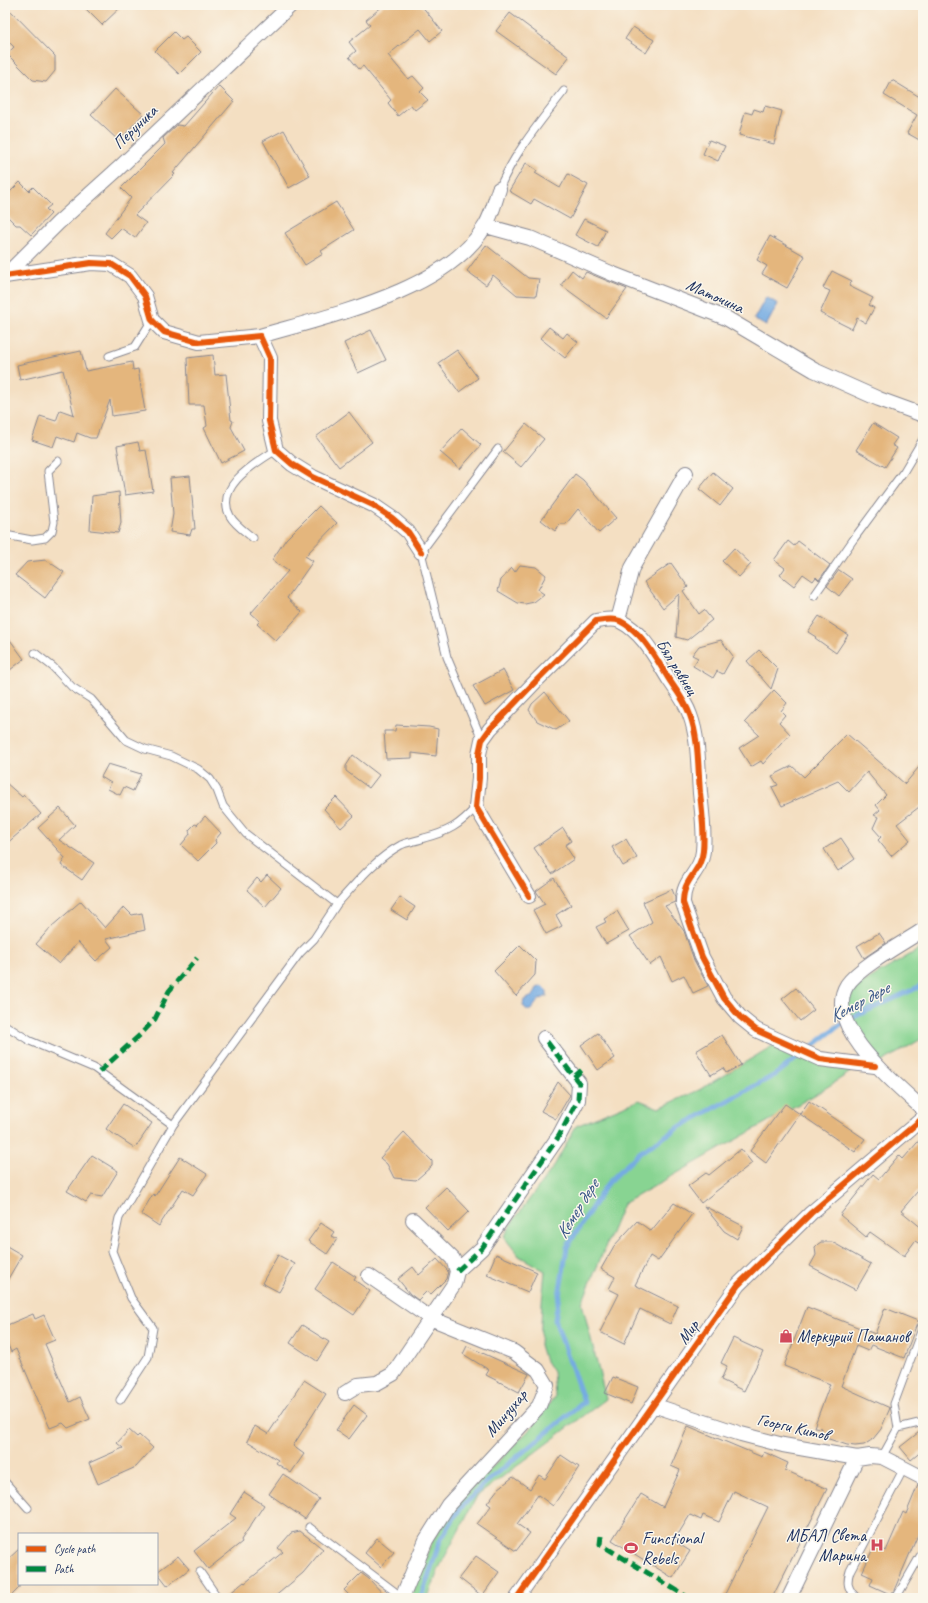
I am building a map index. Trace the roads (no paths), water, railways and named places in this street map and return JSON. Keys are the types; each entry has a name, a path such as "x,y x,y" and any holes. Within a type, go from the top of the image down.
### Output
{"street":[{"name":"Перуника","path":"5,276 58,223 118,169 291,5"},
{"path":"5,276 91,263 111,264 130,276 145,296 152,320 164,332 199,342 260,336 389,296 446,267 468,248 486,226 499,189"},
{"name":"Маточина","path":"486,226 530,238 613,274 726,318 814,370 879,399 923,415"},
{"path":"260,336 270,358 269,421 276,450 292,464 313,478 373,505 392,518 408,532 421,552"},
{"path":"529,896 476,807 480,778 478,754 482,740 531,686 596,621 608,619 618,620 632,568 686,473"},
{"name":"Бял равнец","path":"618,620 632,628 645,642 690,714 694,729 704,835 703,852 699,868 686,884 683,894 684,903 702,956 724,998 740,1017 756,1030 784,1044 820,1059 875,1066"},
{"path":"923,930 857,974 847,984 842,995 842,1006 845,1021 875,1066 923,1109"},
{"path":"457,1271 482,1248 560,1136 578,1100 578,1073 544,1038"},
{"name":"Мир","path":"517,1598 738,1285 811,1213 923,1118"},
{"path":"345,1393 358,1385 376,1383 393,1374 454,1284 457,1271 453,1259 413,1220"},
{"name":"Минзухар","path":"369,1276 430,1318 514,1352 538,1370 547,1385 539,1406 448,1505 426,1540 402,1598"},
{"name":"Георги Китов","path":"653,1405 748,1436 790,1446 857,1458 870,1456 882,1457 923,1478"},
{"path":"789,1598 857,1458"}],"lane":[{"path":"499,189 505,174 524,145 564,92"},
{"path":"109,356 135,347 152,320"},
{"path":"814,596 904,471 923,440"},
{"path":"482,740 447,657 421,552 498,449"},
{"path":"253,538 230,516 226,501 232,485 243,473 276,450"},
{"path":"5,535 32,540 45,538 52,531 54,522 48,471 58,461"},
{"path":"35,653 53,666 72,687 91,699 126,740 144,749 171,756 198,770 210,779 217,790 223,806 246,834 337,904"},
{"path":"120,1400 148,1357 153,1328 131,1298 112,1251 119,1218 173,1125 300,953 314,939 337,904 370,869 386,855 402,845 437,835 451,829 465,819 476,807"},
{"path":"5,1025 30,1040 94,1068 173,1125"},
{"path":"882,1457 898,1428 894,1404 923,1326"},
{"path":"898,1428 923,1422"},
{"path":"857,1598 848,1586 850,1571 904,1468"},
{"path":"5,1482 28,1508"},
{"path":"309,1527 402,1598"},
{"path":"896,1598 923,1551"},
{"path":"200,1572 218,1598"}],"water":[{"path":"766,297 778,304 766,326 754,319"},
{"path":"542,986 547,991 547,996 538,1001 530,1010 525,1008 523,1005 524,1000 533,996 537,988"}],"waterway":[{"name":"Кемер дере","path":"421,1598 440,1541 459,1510 484,1484 584,1402 555,1320 567,1247 607,1184 639,1153 681,1126 775,1075 845,1021 923,985"}],"place":[{"name":"Меркурий Пашанов","path":"786,1336"},
{"name":"МБАЛ Света Марина","path":"877,1545"},
{"name":"Functional Rebels","path":"631,1548"}]}
